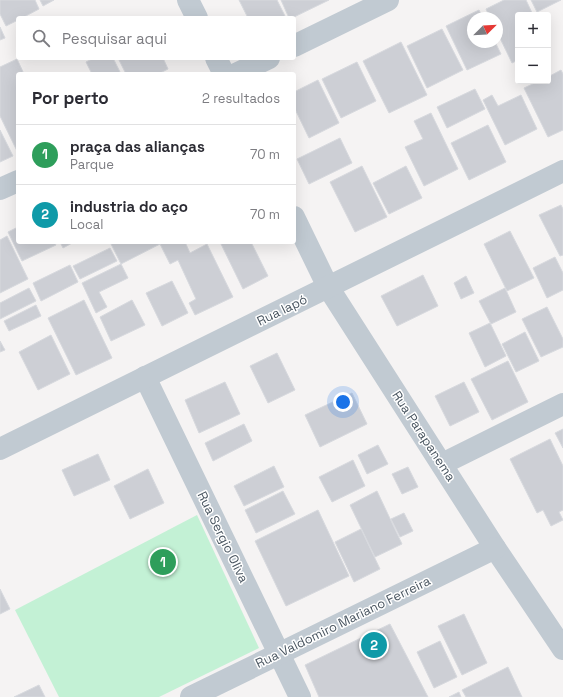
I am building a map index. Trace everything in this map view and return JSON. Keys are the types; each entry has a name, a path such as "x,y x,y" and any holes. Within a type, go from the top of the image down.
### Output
{"street":[{"path":"188,0 196,16"},
{"path":"296,45 388,0"},
{"path":"217,60 223,72"},
{"path":"240,72 265,60"},
{"name":"Rua Iapó","path":"0,449 563,171"},
{"path":"0,189 16,182"},
{"name":"Rua Parapanema","path":"296,221 328,287 495,548 560,640"},
{"name":"Rua Sergio Oliva","path":"145,378 280,653 300,697"},
{"path":"442,464 563,404"},
{"name":"Rua Valdomiro Mariano Ferreira","path":"191,697 495,548"}],"green space":[{"path":"197,515 259,648 159,697 59,697 15,610"}],"building":[{"path":"0,0 35,0 39,9 26,16 16,16 16,21 6,26 0,14"},
{"path":"40,0 54,0 43,6"},
{"path":"239,0 277,0 285,16 247,16"},
{"path":"281,0 329,0 296,16 288,16"},
{"path":"504,0 526,0 532,12 515,12 515,62 512,63 503,44 503,12 487,12 486,9"},
{"path":"531,0 561,0 537,12"},
{"path":"467,16 467,48 498,48 501,54 467,70 446,26"},
{"path":"0,27 5,38 0,40"},
{"path":"442,29 463,70 427,88 407,46"},
{"path":"401,42 427,95 389,113 363,61"},
{"path":"16,59 23,72 16,72 16,149 0,116 0,67"},
{"path":"90,60 114,60 120,72 91,72 86,62"},
{"path":"119,60 164,60 168,69 162,72 125,72"},
{"path":"357,62 376,101 341,118 322,79"},
{"path":"561,70 563,74 563,130 548,137 524,88 533,84 551,84 551,75"},
{"path":"318,80 339,123 309,138 296,111 296,91"},
{"path":"475,89 485,109 447,128 437,107"},
{"path":"492,95 498,106 521,95 537,129 505,145 483,100"},
{"path":"431,113 458,169 424,186 405,147 423,139 414,121"},
{"path":"488,125 506,162 469,180 451,143"},
{"path":"0,130 13,156 0,162"},
{"path":"340,138 352,163 309,184 297,159"},
{"path":"362,166 387,217 355,232 330,182"},
{"path":"406,166 422,198 389,214 373,183"},
{"path":"561,205 563,209 563,255 560,256 539,215"},
{"path":"16,228 16,244 56,245 22,261 8,232"},
{"path":"510,231 534,278 507,291 484,244"},
{"path":"7,236 28,279 0,293 0,240"},
{"path":"61,244 70,244 63,248"},
{"path":"111,244 160,244 121,264"},
{"path":"160,244 186,244 190,253 207,244 233,297 195,315 189,303 196,299 178,260 170,264"},
{"path":"221,244 252,244 268,276 243,289"},
{"path":"110,248 117,261 80,279 73,266"},
{"path":"555,257 563,273 563,290 547,298 533,268"},
{"path":"121,264 128,278 99,292 107,307 96,313 82,283"},
{"path":"70,265 78,282 41,301 33,283"},
{"path":"423,275 438,306 397,326 381,296"},
{"path":"466,276 474,293 461,299 454,283"},
{"path":"172,281 188,313 162,326 146,293"},
{"path":"29,288 36,301 0,319 0,303"},
{"path":"505,288 516,312 491,324 479,301"},
{"path":"84,300 112,358 76,375 48,318"},
{"path":"132,300 145,325 111,341 100,317"},
{"path":"36,305 41,316 9,331 4,321"},
{"path":"547,307 563,339 563,347 541,357 522,319"},
{"path":"490,323 506,356 485,367 469,333"},
{"path":"525,332 539,361 516,372 502,344"},
{"path":"51,335 70,374 38,390 19,352"},
{"path":"0,341 5,350 0,352"},
{"path":"277,353 295,390 268,403 250,366"},
{"path":"508,361 528,402 492,420 471,379"},
{"path":"225,382 240,414 199,433 185,400"},
{"path":"464,382 479,412 450,426 435,396"},
{"path":"352,393 367,424 320,447 305,415"},
{"path":"244,424 252,441 213,461 205,443"},
{"path":"563,429 563,448 555,433"},
{"path":"550,439 563,466 563,510 559,512 563,520 551,526 543,510 537,513 510,459"},
{"path":"378,445 388,464 367,474 358,455"},
{"path":"98,454 110,480 74,496 62,470"},
{"path":"353,460 365,486 332,502 319,477"},
{"path":"274,466 284,487 244,506 234,486"},
{"path":"408,467 418,487 402,494 392,474"},
{"path":"148,469 164,503 130,519 114,486"},
{"path":"283,491 295,514 256,533 245,510"},
{"path":"377,491 402,544 375,557 350,505"},
{"path":"318,510 349,576 286,606 255,541"},
{"path":"404,513 413,531 400,537 391,519"},
{"path":"361,529 380,569 354,582 335,542"},
{"path":"0,589 10,609 0,614"},
{"path":"464,614 487,663 462,675 438,626"},
{"path":"390,624 428,697 319,697 305,665"},
{"path":"440,641 457,677 434,688 417,652"},
{"path":"508,667 522,697 466,697 462,690"},
{"path":"39,685 45,697 14,697"},
{"path":"459,692 461,697 449,697"}],"place":[{"name":"praça das alianças","path":"163,562"},
{"name":"industria do aço","path":"374,645"}]}
